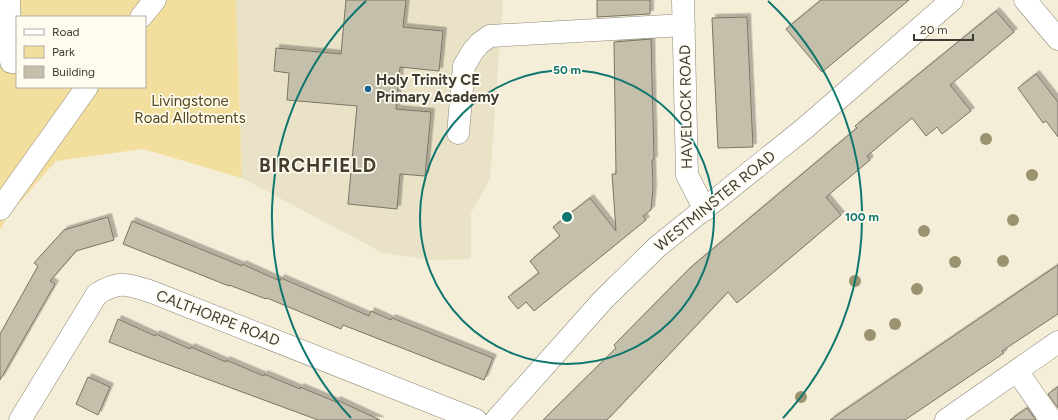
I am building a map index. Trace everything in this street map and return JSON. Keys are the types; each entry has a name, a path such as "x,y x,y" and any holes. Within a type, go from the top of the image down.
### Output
{"street":[{"path":"9,0 11,62 16,62"},
{"path":"142,16 155,0"},
{"name":"HAVELOCK ROAD","path":"683,0 687,175 705,210"},
{"name":"WESTMINSTER ROAD","path":"496,420 603,300 657,247 705,210 805,128 952,0"},
{"path":"1025,0 1058,39"},
{"path":"458,133 464,66 473,51 480,43 490,36 684,25"},
{"path":"0,208 86,88"},
{"name":"CALTHORPE ROAD","path":"20,420 97,294 116,285 129,285 152,292 476,420"},
{"path":"946,420 1058,342"},
{"path":"1017,371 1051,420"}],"shaded area":[{"name":"Holy Trinity CE Primary Academy","path":"236,0 503,0 490,179 471,213 471,259 432,260 383,253 242,178"}],"green space":[{"name":"Livingstone Road Allotments","path":"0,0 236,0 242,178 143,149 56,161 7,217 0,230"}],"building":[{"path":"346,0 406,0 403,27 443,31 439,71 400,67 396,109 431,112 425,176 400,174 397,209 348,204 357,106 287,100 289,73 274,71 276,48 341,54"},
{"path":"597,0 650,0 650,14 597,17"},
{"path":"821,0 909,0 822,72 786,29"},
{"path":"996,11 1014,32 950,85 971,111 942,134 937,127 926,136 912,118 867,156 870,160 826,197 841,215 737,303 728,292 607,420 543,420 616,348 614,345 690,268 857,128 855,126"},
{"path":"747,17 753,147 718,148 712,18"},
{"path":"651,39 654,160 652,160 653,188 651,210 643,216 646,220 534,311 526,302 518,309 508,297 539,273 530,261 560,236 553,227 590,198 616,231 612,174 616,174 614,42"},
{"path":"1036,74 1058,102 1058,137 1046,121 1043,123 1018,88"},
{"path":"108,217 114,240 76,251 50,281 55,284 0,380 0,334 38,266 34,263 64,230"},
{"path":"132,221 242,266 242,264 280,281 281,278 369,316 371,311 391,320 392,318 493,358 484,380 343,325 341,329 267,298 266,299 229,286 123,244"},
{"path":"1058,265 1058,314 1002,351 1004,353 905,420 830,420"},
{"path":"118,319 155,336 156,334 190,349 191,347 226,362 226,360 264,376 264,374 336,402 337,400 380,420 318,420 142,355 109,342"},
{"path":"88,377 110,387 98,415 76,404"},
{"path":"1058,387 1058,408 1048,394"},
{"path":"1027,408 1036,420 1010,420"}],"place":[{"name":"Holy Trinity CE Primary Academy","path":"368,89"}],"district":[{"name":"BIRCHFIELD","path":"318,165"}]}
